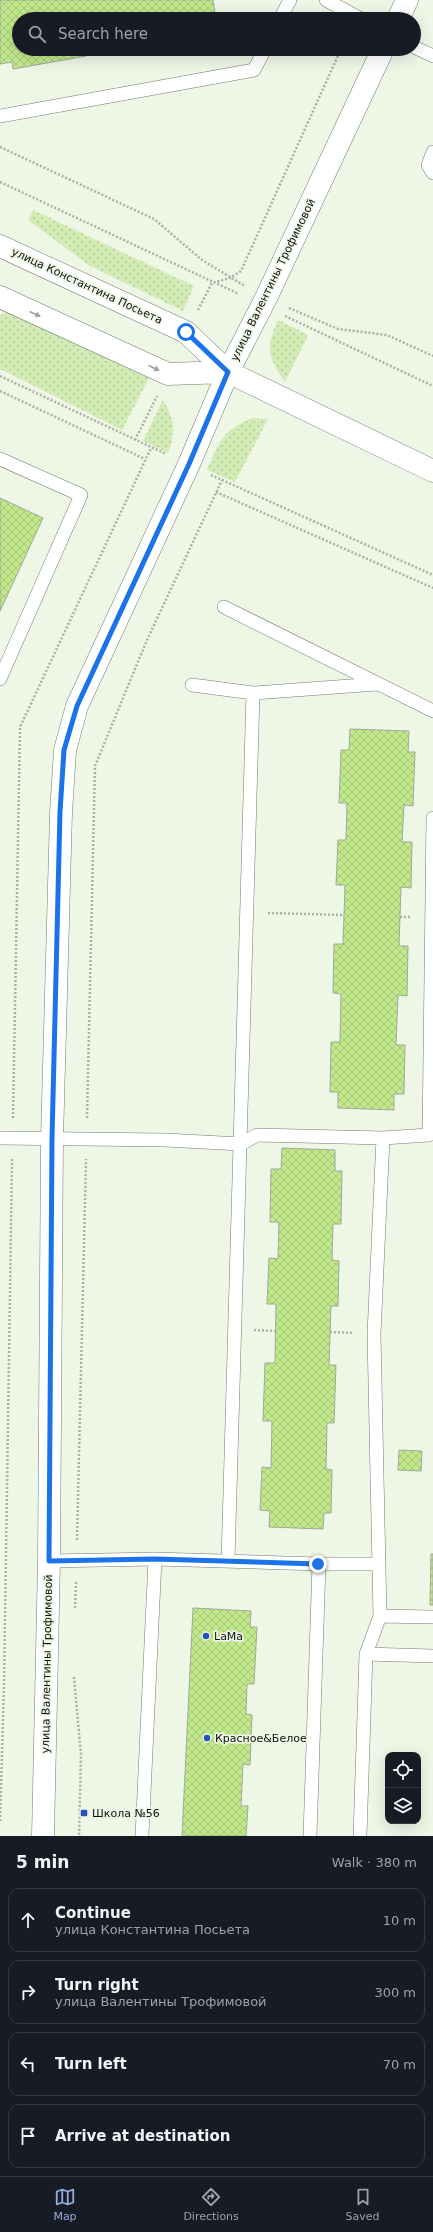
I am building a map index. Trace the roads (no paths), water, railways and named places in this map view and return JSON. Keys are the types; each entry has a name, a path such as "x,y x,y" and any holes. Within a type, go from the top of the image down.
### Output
{"street":[{"path":"401,12 406,0"},
{"name":"улица Валентины Трофимовой","path":"43,1836 49,1561 52,1139 60,812 64,750 77,706 189,464 228,372 264,301 381,56"},
{"name":"улица Константина Посьета","path":"0,246 186,332 228,372 433,471"},
{"name":"улица Константина Посьета","path":"0,297 168,374 228,372"}],"lane":[{"path":"284,12 290,0"},
{"path":"326,0 348,12"},
{"path":"421,50 433,56"},
{"path":"0,116 254,70 261,56"},
{"path":"433,152 428,165 433,173"},
{"path":"0,459 81,496 0,679"},
{"path":"224,607 433,711"},
{"path":"192,685 253,693 379,684"},
{"path":"228,1561 253,693"},
{"path":"0,1138 165,1140 241,1144 257,1135 383,1138 429,1135 433,818"},
{"path":"360,1836 366,1654 380,1616 374,1334 383,1138"},
{"path":"49,1561 155,1559 318,1564 379,1564"},
{"path":"142,1836 155,1559"},
{"path":"310,1836 318,1564"},
{"path":"380,1616 433,1617"},
{"path":"366,1654 433,1656"}],"place":[{"name":"LaMa","path":"206,1636"},
{"name":"Красное&Белое","path":"207,1738"},
{"name":"Школа №56","path":"84,1813"}]}
